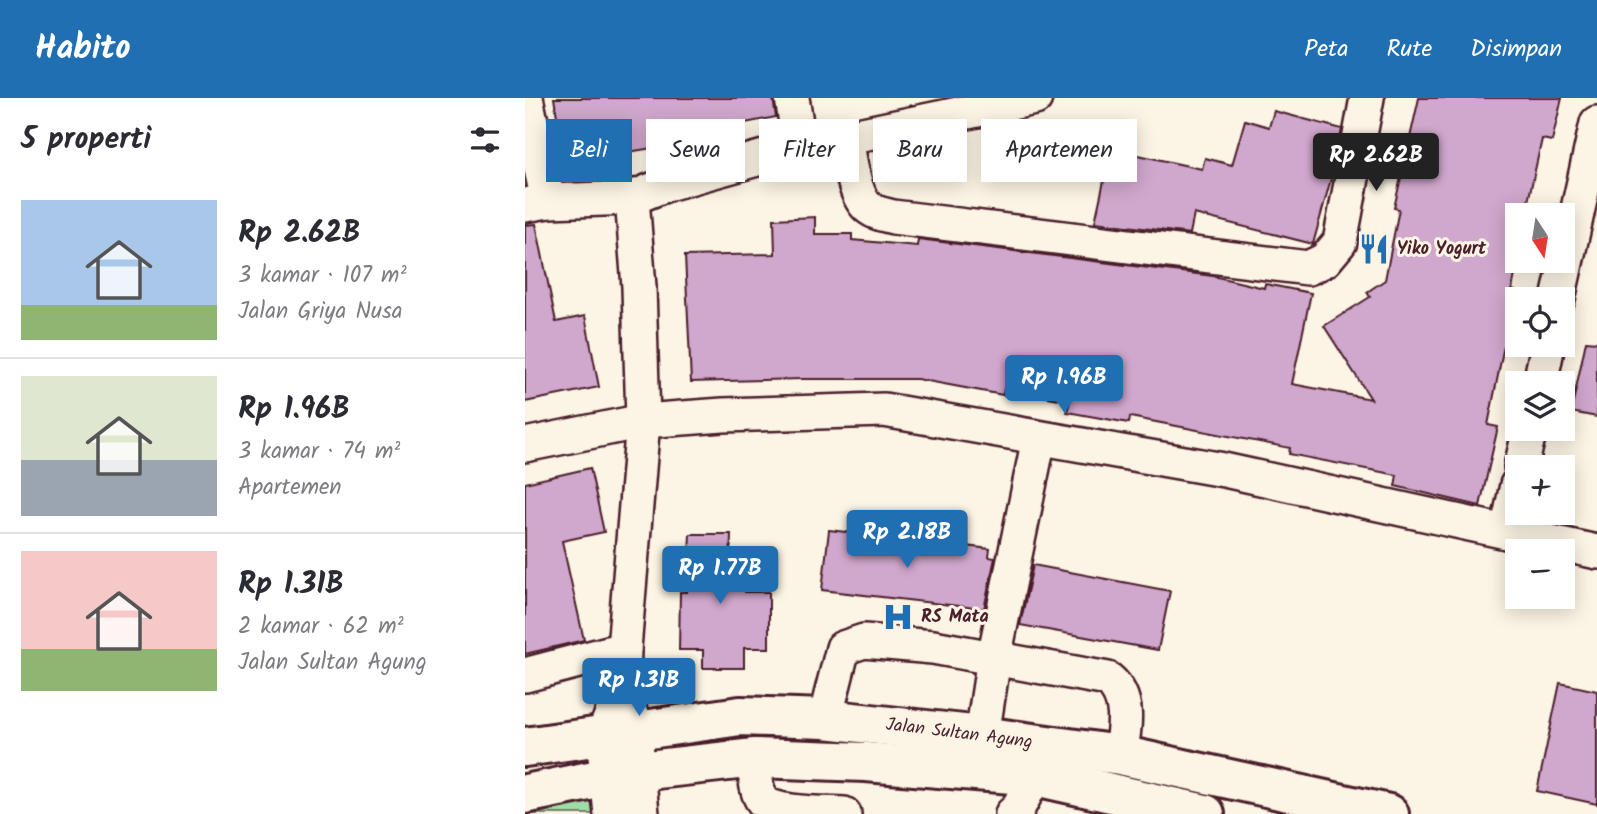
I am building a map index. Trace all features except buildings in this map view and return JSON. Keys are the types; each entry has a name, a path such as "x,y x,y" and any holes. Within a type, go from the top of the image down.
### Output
{"main road":[{"name":"Jalan Sultan Agung","path":"525,747 740,716 825,719 982,736 1120,755 1389,814"},
{"name":"Jalan Sultan Agung","path":"525,794 619,788 755,758 866,762 1035,776 1204,814"}],"street":[{"path":"526,98 536,203 632,198 667,184 759,158"},
{"path":"792,98 795,119"},
{"path":"859,135 1035,98"},
{"path":"854,182 862,201 870,210 893,217 1308,268 1325,260 1340,242 1367,98"},
{"path":"1561,287 1597,123"},
{"path":"632,198 639,287 643,421 624,649 619,788 642,814"},
{"path":"525,445 643,421 723,415 884,410 1224,470 1597,552"},
{"path":"982,736 994,658 1039,438"},
{"path":"1507,532 1508,525"},
{"path":"825,719 843,649 864,640 933,647 1108,679 1118,688 1126,719 1120,755"},
{"path":"525,675 624,649"},
{"path":"755,758 757,789 764,803 774,809 845,814"},
{"path":"1012,814 1017,810 1035,776"}],"green space":[{"path":"620,774 623,814 525,814 525,796"}],"place":[{"name":"Yiko Yogurt","path":"1374,249"},
{"name":"RS Mata","path":"898,617"}]}
